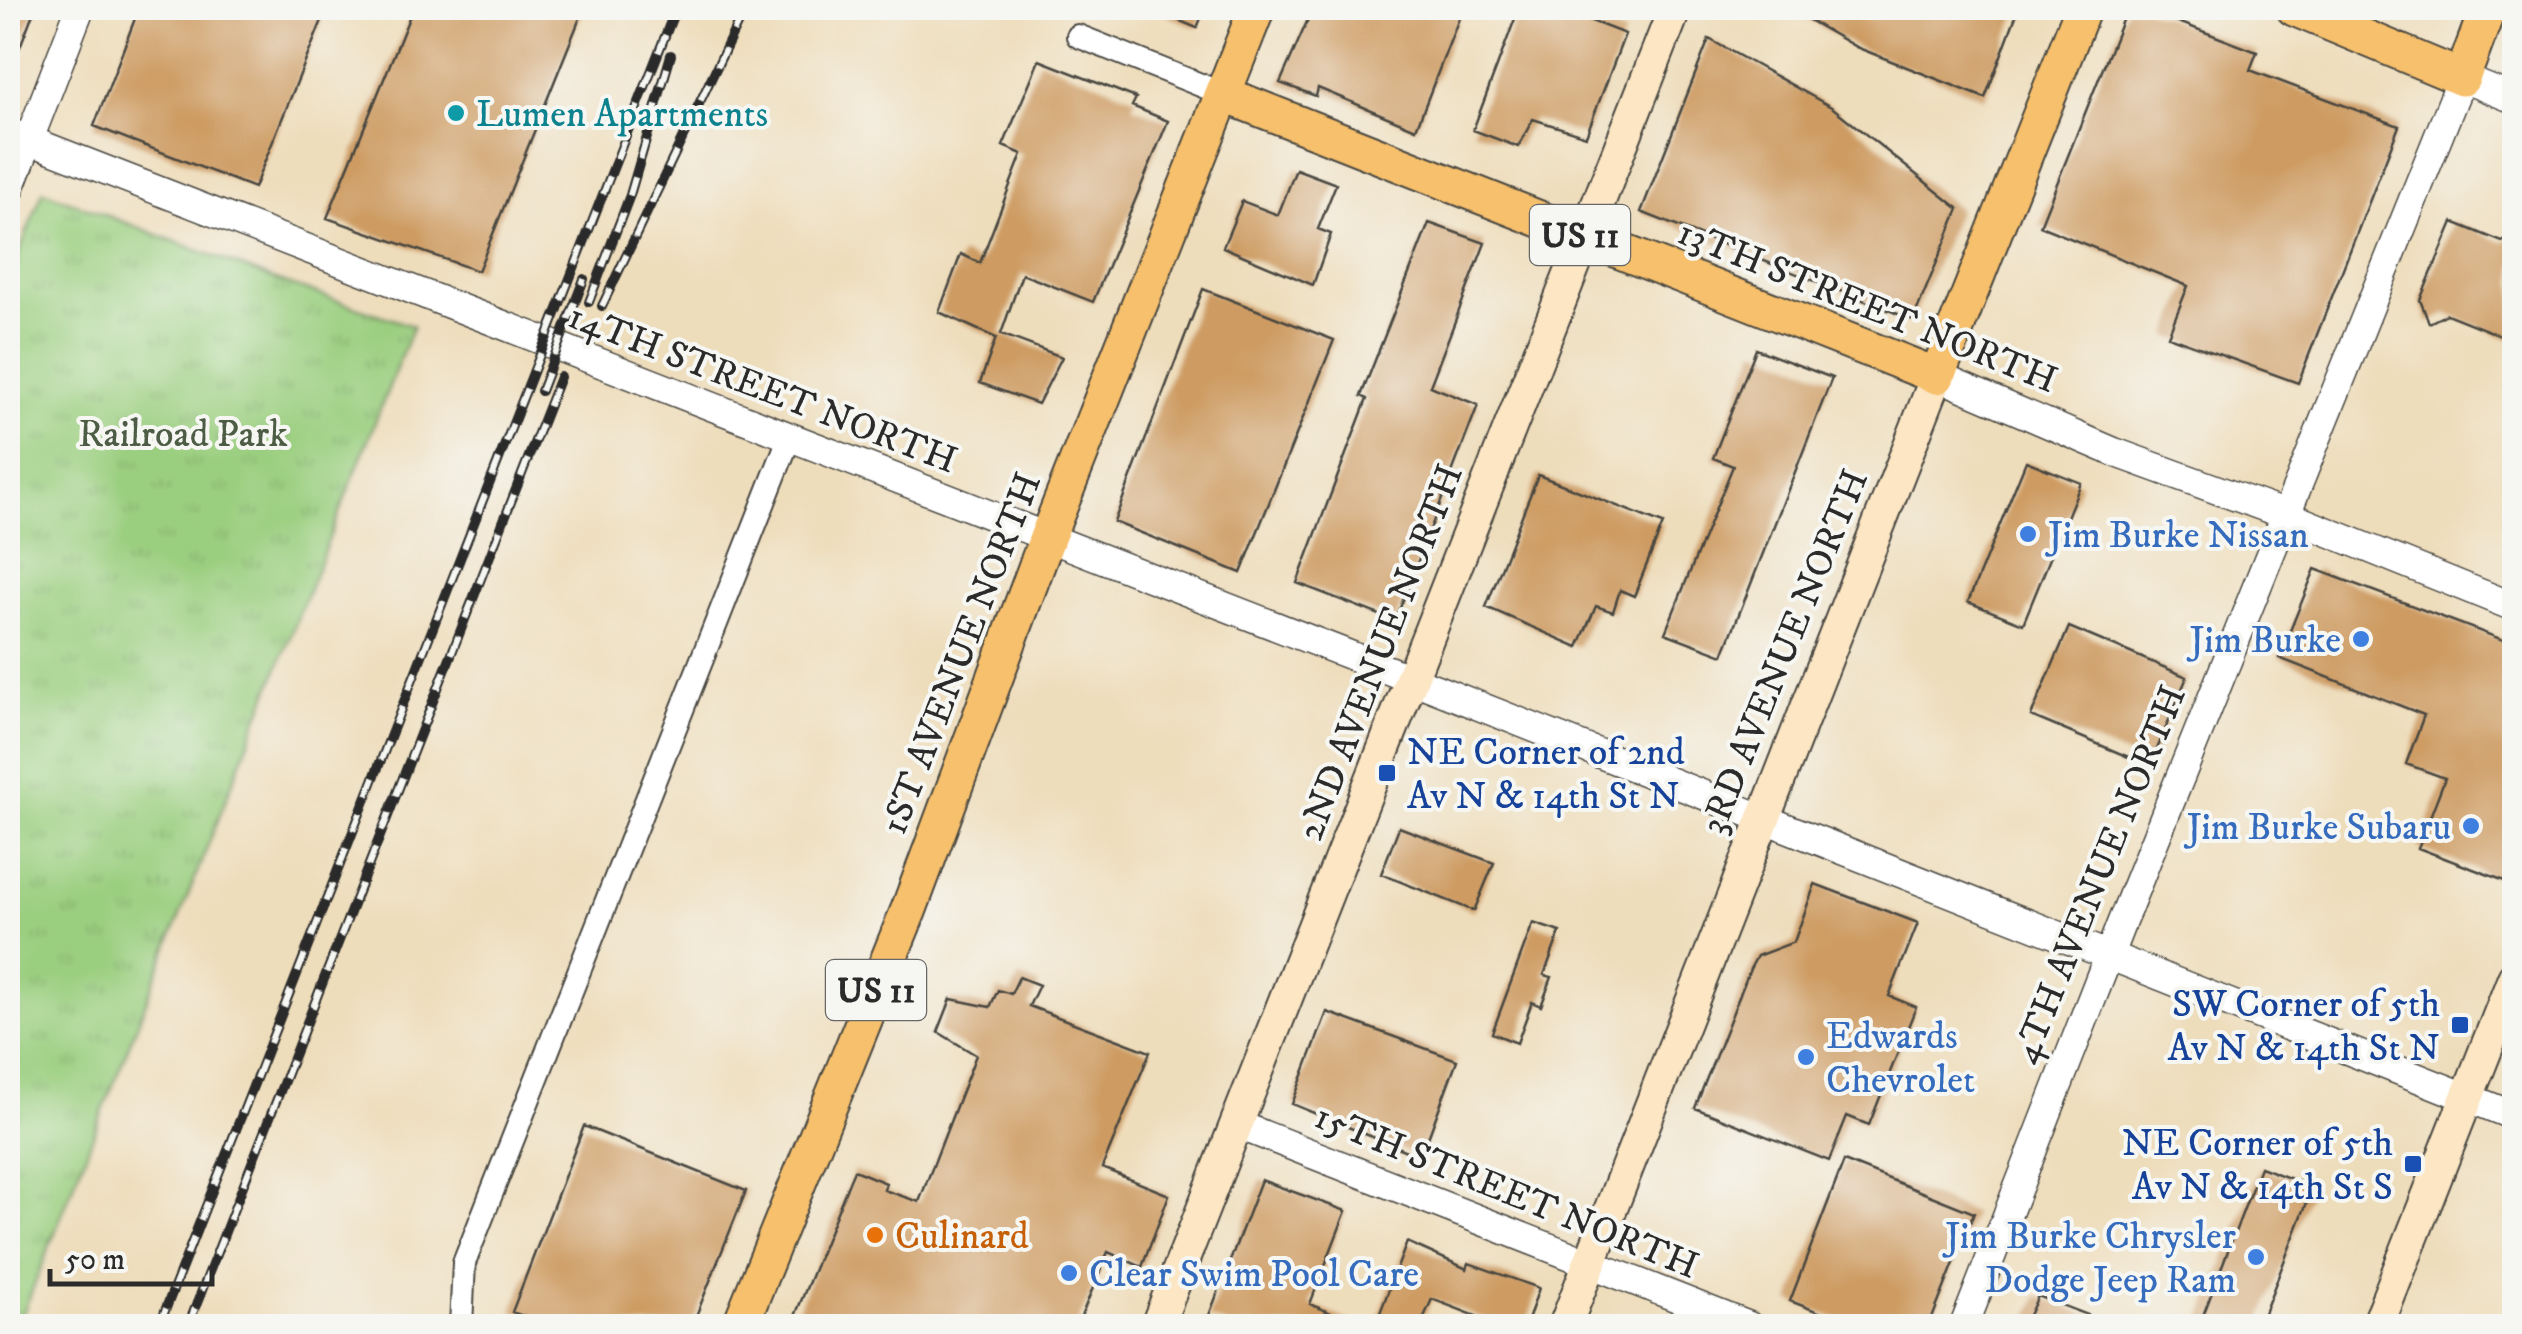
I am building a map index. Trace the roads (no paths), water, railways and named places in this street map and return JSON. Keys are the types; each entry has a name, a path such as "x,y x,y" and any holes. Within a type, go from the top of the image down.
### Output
{"main road":[{"name":"1ST AVENUE NORTH","path":"740,1326 902,926 1048,538 1257,8"},
{"name":"2ND AVENUE NORTH","path":"1157,1326 1675,8"},
{"name":"3RD AVENUE NORTH","path":"1565,1326 2083,8"},
{"path":"2294,8 2462,78"},
{"name":"4TH AVENUE NORTH","path":"2462,78 2488,8"},
{"name":"13TH STREET NORTH","path":"1223,94 1937,376"},
{"path":"2378,1326 2514,978"}],"street":[{"path":"8,194 18,136 80,8"},
{"name":"13TH STREET NORTH","path":"1078,36 1223,94"},
{"path":"2462,78 2514,99"},
{"name":"4TH AVENUE NORTH","path":"1964,1326 2462,78"},
{"name":"14TH STREET NORTH","path":"18,136 1411,679 2514,1116"},
{"name":"13TH STREET NORTH","path":"1937,376 2114,452 2514,606"},
{"path":"461,1326 464,1263 790,436"},
{"name":"15TH STREET NORTH","path":"1236,1124 1749,1326"}],"railway":[{"path":"159,1326 676,8"},
{"path":"602,306 745,8"},
{"path":"589,302 630,195 671,55"},
{"path":"541,391 584,279"},
{"path":"188,1326 560,377"}],"place":[{"name":"Lumen Apartments","path":"456,113"},
{"name":"Jim Burke Nissan","path":"2028,534"},
{"name":"Jim Burke","path":"2361,639"},
{"name":"NE Corner of 2nd Av N & 14th St N","path":"1387,773"},
{"name":"Jim Burke Subaru","path":"2471,826"},
{"name":"SW Corner of 5th Av N & 14th St N","path":"2460,1025"},
{"name":"Edwards Chevrolet","path":"1806,1057"},
{"name":"NE Corner of 5th Av N & 14th St S","path":"2413,1164"},
{"name":"Culinard","path":"875,1235"},
{"name":"Jim Burke Chrysler Dodge Jeep Ram","path":"2256,1257"},
{"name":"Clear Swim Pool Care","path":"1069,1273"}],"park label":[{"name":"Railroad Park","path":"183,433"}]}
